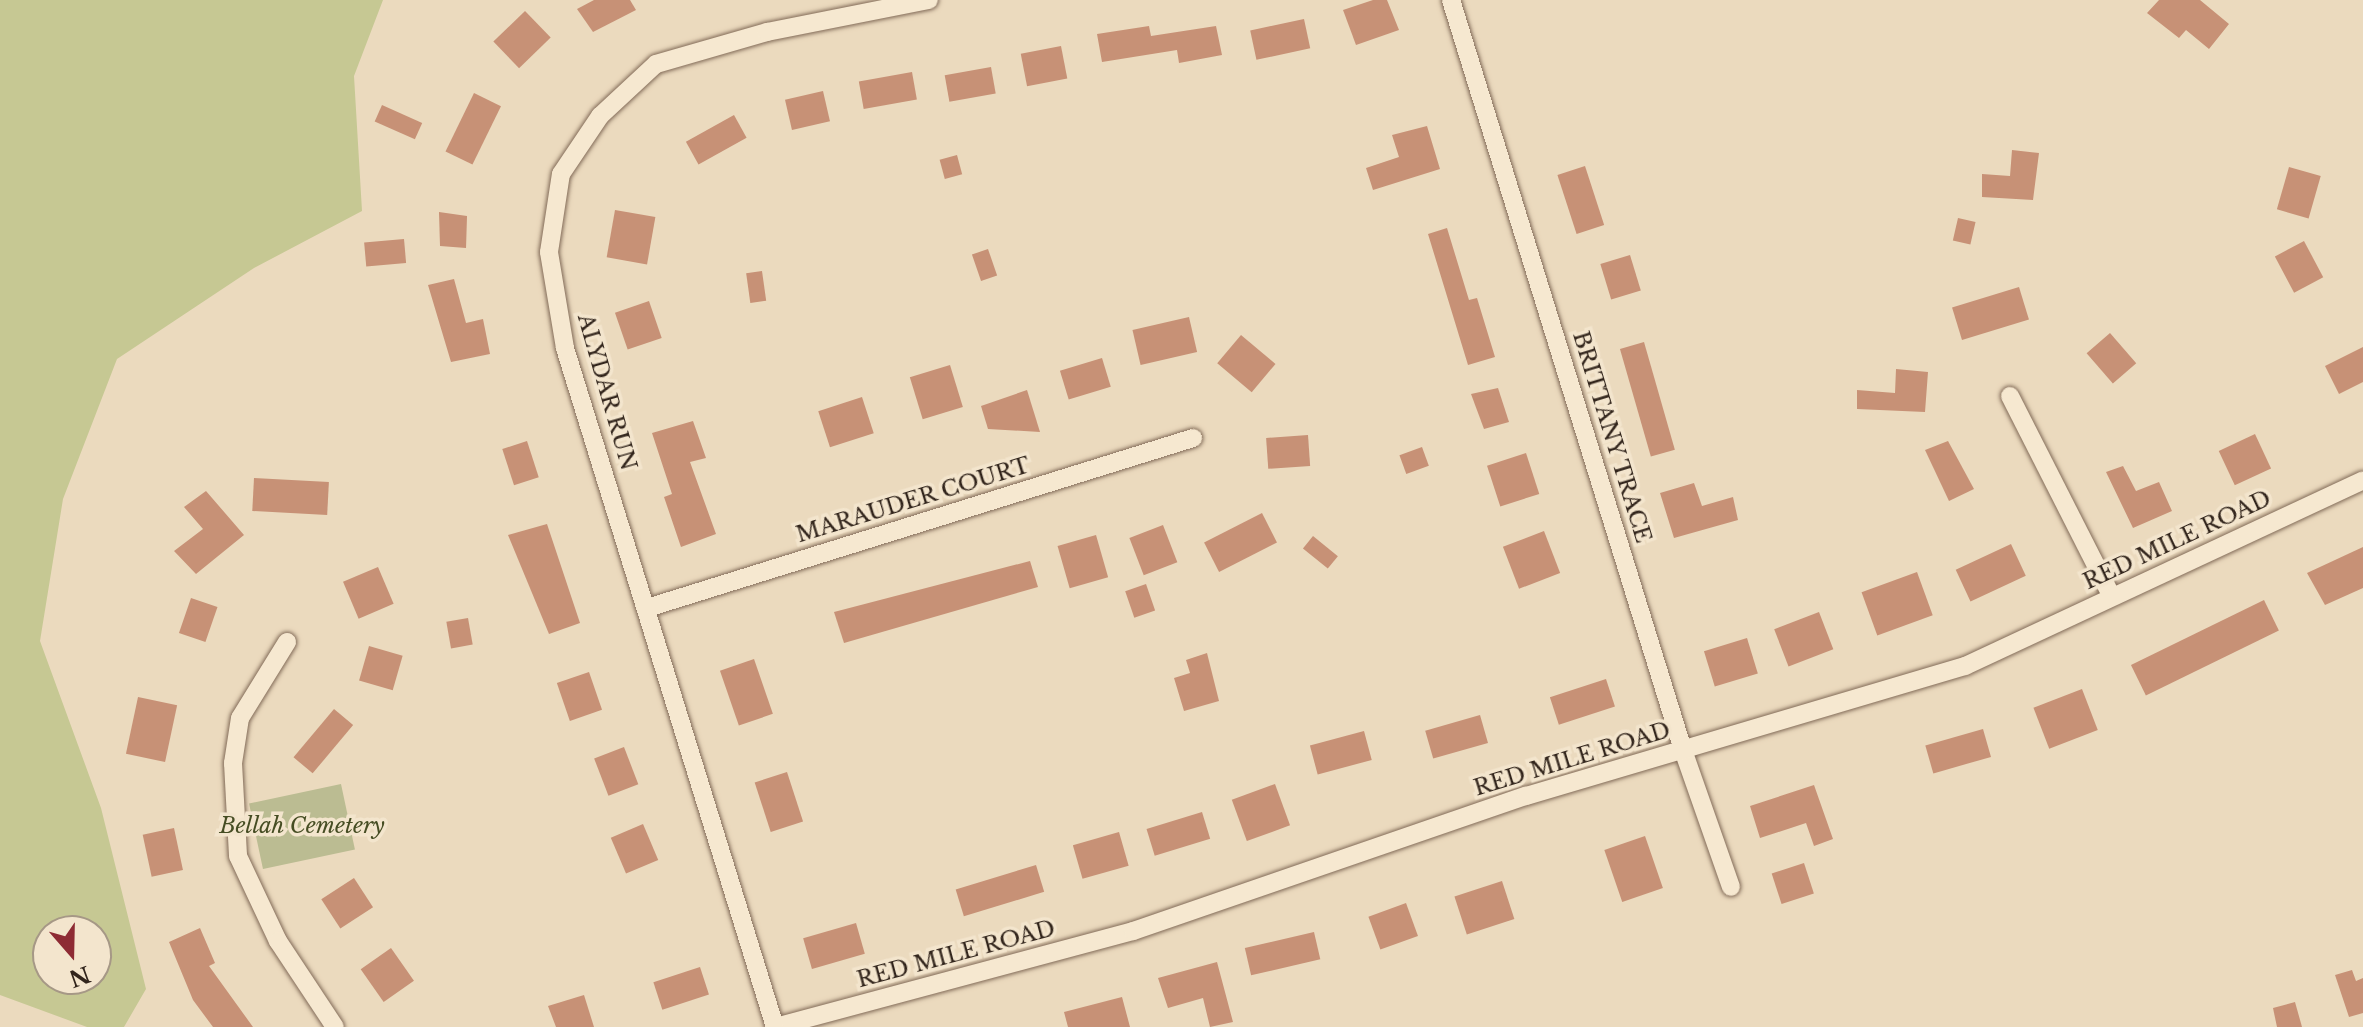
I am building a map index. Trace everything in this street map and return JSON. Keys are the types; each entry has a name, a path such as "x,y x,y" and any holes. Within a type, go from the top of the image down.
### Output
{"street":[{"name":"ALYDAR RUN","path":"775,1027 565,348 549,252 561,174 600,116 656,64 767,32 929,0"},
{"name":"BRITTANY TRACE","path":"1451,0 1683,750 1731,887"},
{"path":"2010,396 2112,597"},
{"name":"MARAUDER COURT","path":"647,608 1193,438"},
{"name":"RED MILE ROAD","path":"775,1027 1133,931 1526,796 1965,666 2363,480"},
{"path":"287,642 240,718 233,763 238,856 278,941 335,1027"}],"green space":[{"path":"0,0 383,0 354,76 362,211 254,268 117,359 63,499 40,641 101,808 146,989 124,1027 87,1027 0,995"},
{"name":"Bellah Cemetery","path":"341,784 355,850 263,869 249,804"}],"building":[{"path":"594,0 630,0 636,10 593,32 577,9"},
{"path":"1373,0 1387,0 1399,30 1356,45 1343,10"},
{"path":"2159,0 2200,0 2229,24 2209,49 2186,30 2179,38 2147,13"},
{"path":"525,11 551,38 519,68 493,42"},
{"path":"1304,19 1310,48 1256,60 1250,30"},
{"path":"1149,26 1151,36 1216,26 1222,55 1179,63 1177,50 1102,62 1097,34"},
{"path":"1061,46 1067,78 1027,86 1021,54"},
{"path":"991,67 996,94 949,102 945,75"},
{"path":"912,72 917,100 864,109 859,81"},
{"path":"823,91 830,121 792,130 785,100"},
{"path":"474,93 501,106 472,165 446,151"},
{"path":"382,105 422,123 415,139 375,121"},
{"path":"734,115 747,138 699,164 686,142"},
{"path":"1427,126 1440,169 1373,190 1366,168 1399,157 1392,135"},
{"path":"2012,150 2039,153 2033,200 1982,197 1982,174 2010,176"},
{"path":"957,155 962,174 945,179 940,160"},
{"path":"1585,166 1604,225 1577,234 1557,175"},
{"path":"2289,167 2321,176 2309,218 2277,209"},
{"path":"615,210 655,217 647,264 607,257"},
{"path":"439,212 467,216 466,248 440,246"},
{"path":"1958,218 1976,222 1970,244 1953,240"},
{"path":"1447,228 1469,300 1477,298 1495,357 1468,365 1428,234"},
{"path":"404,239 406,263 366,266 364,242"},
{"path":"2304,241 2323,277 2294,293 2275,256"},
{"path":"988,249 997,275 981,281 972,255"},
{"path":"1630,255 1641,290 1611,299 1600,264"},
{"path":"762,271 766,301 750,303 746,273"},
{"path":"454,279 466,323 483,319 490,354 451,362 428,285"},
{"path":"2019,287 2029,320 1962,340 1952,307"},
{"path":"649,301 662,338 628,350 615,313"},
{"path":"1189,317 1197,352 1141,365 1132,330"},
{"path":"2110,333 2136,363 2113,384 2087,353"},
{"path":"1241,335 1275,364 1252,392 1217,363"},
{"path":"1644,342 1675,450 1651,457 1620,349"},
{"path":"2363,347 2363,382 2339,394 2325,366"},
{"path":"1102,358 1111,387 1069,400 1060,371"},
{"path":"950,365 963,407 923,419 910,377"},
{"path":"1896,369 1928,372 1925,412 1857,409 1857,390 1895,393"},
{"path":"1498,388 1509,422 1484,429 1471,394"},
{"path":"1027,390 1040,432 988,429 981,406"},
{"path":"862,397 874,433 830,447 818,411"},
{"path":"693,421 706,458 690,462 716,534 681,547 664,497 672,494 652,433"},
{"path":"2255,434 2271,468 2235,485 2219,451"},
{"path":"1308,435 1310,466 1268,469 1266,438"},
{"path":"527,441 539,477 514,485 502,449"},
{"path":"1948,441 1974,489 1949,501 1925,450"},
{"path":"1422,447 1429,466 1406,474 1399,455"},
{"path":"1526,453 1539,494 1500,507 1487,466"},
{"path":"2123,466 2136,491 2159,482 2172,511 2133,528 2106,472"},
{"path":"254,478 329,482 327,515 252,511"},
{"path":"1694,483 1702,506 1733,497 1738,520 1674,538 1660,493"},
{"path":"206,491 244,535 196,574 174,551 203,529 184,507"},
{"path":"1262,513 1277,542 1219,572 1204,543"},
{"path":"547,524 580,623 549,634 508,535"},
{"path":"1163,525 1177,562 1144,575 1129,538"},
{"path":"1544,531 1560,573 1519,589 1503,547"},
{"path":"1096,535 1108,577 1070,588 1058,546"},
{"path":"1313,536 1338,556 1328,569 1303,548"},
{"path":"2011,544 2026,576 1971,602 1956,570"},
{"path":"2363,547 2363,588 2325,605 2307,573"},
{"path":"1030,561 1038,587 844,643 834,612"},
{"path":"378,567 394,604 359,619 343,582"},
{"path":"1917,572 1933,615 1877,635 1862,592"},
{"path":"1146,584 1155,610 1134,618 1125,591"},
{"path":"191,598 217,607 205,642 179,633"},
{"path":"2264,600 2279,631 2146,695 2131,665"},
{"path":"1819,612 1833,649 1789,667 1774,629"},
{"path":"468,618 473,645 451,648 446,622"},
{"path":"1747,638 1758,673 1715,687 1704,651"},
{"path":"369,646 403,656 393,690 359,681"},
{"path":"1207,653 1219,701 1184,711 1174,678 1190,673 1186,660"},
{"path":"754,659 773,714 739,726 720,671"},
{"path":"589,672 602,710 570,721 557,683"},
{"path":"1606,679 1615,707 1559,725 1550,697"},
{"path":"2082,689 2098,730 2049,749 2033,708"},
{"path":"138,697 177,705 165,762 126,754"},
{"path":"334,709 353,725 313,773 294,757"},
{"path":"1480,715 1488,743 1433,759 1425,731"},
{"path":"1983,729 1991,757 1933,773 1925,746"},
{"path":"1364,731 1372,760 1318,774 1310,745"},
{"path":"624,747 638,784 608,796 594,758"},
{"path":"787,772 803,821 771,832 755,783"},
{"path":"1275,784 1290,825 1247,841 1232,800"},
{"path":"1814,785 1833,839 1814,846 1806,823 1760,838 1750,806"},
{"path":"1202,812 1210,839 1155,856 1147,829"},
{"path":"643,824 658,860 626,874 611,838"},
{"path":"174,828 183,870 152,877 143,835"},
{"path":"1119,832 1129,866 1083,879 1073,845"},
{"path":"1645,836 1663,888 1622,902 1604,850"},
{"path":"1804,863 1814,893 1782,904 1772,874"},
{"path":"1036,865 1044,892 964,916 956,890"},
{"path":"354,878 373,907 340,929 321,899"},
{"path":"1502,881 1514,919 1467,934 1454,896"},
{"path":"1406,903 1418,936 1380,950 1368,917"},
{"path":"856,923 865,954 812,969 803,938"},
{"path":"200,928 215,963 209,966 253,1027 213,1027 193,1000 169,942"},
{"path":"1314,932 1320,959 1251,975 1245,948"},
{"path":"391,948 414,981 384,1002 361,969"},
{"path":"1217,962 1233,1022 1210,1027 1203,998 1168,1008 1158,978"},
{"path":"700,967 709,995 662,1010 653,982"},
{"path":"2352,970 2356,981 2363,978 2363,1013 2349,1017 2335,975"},
{"path":"584,995 594,1027 556,1027 548,1006"},
{"path":"1122,997 1130,1027 1068,1027 1064,1012"},
{"path":"2295,1002 2302,1027 2277,1027 2273,1008"}]}
